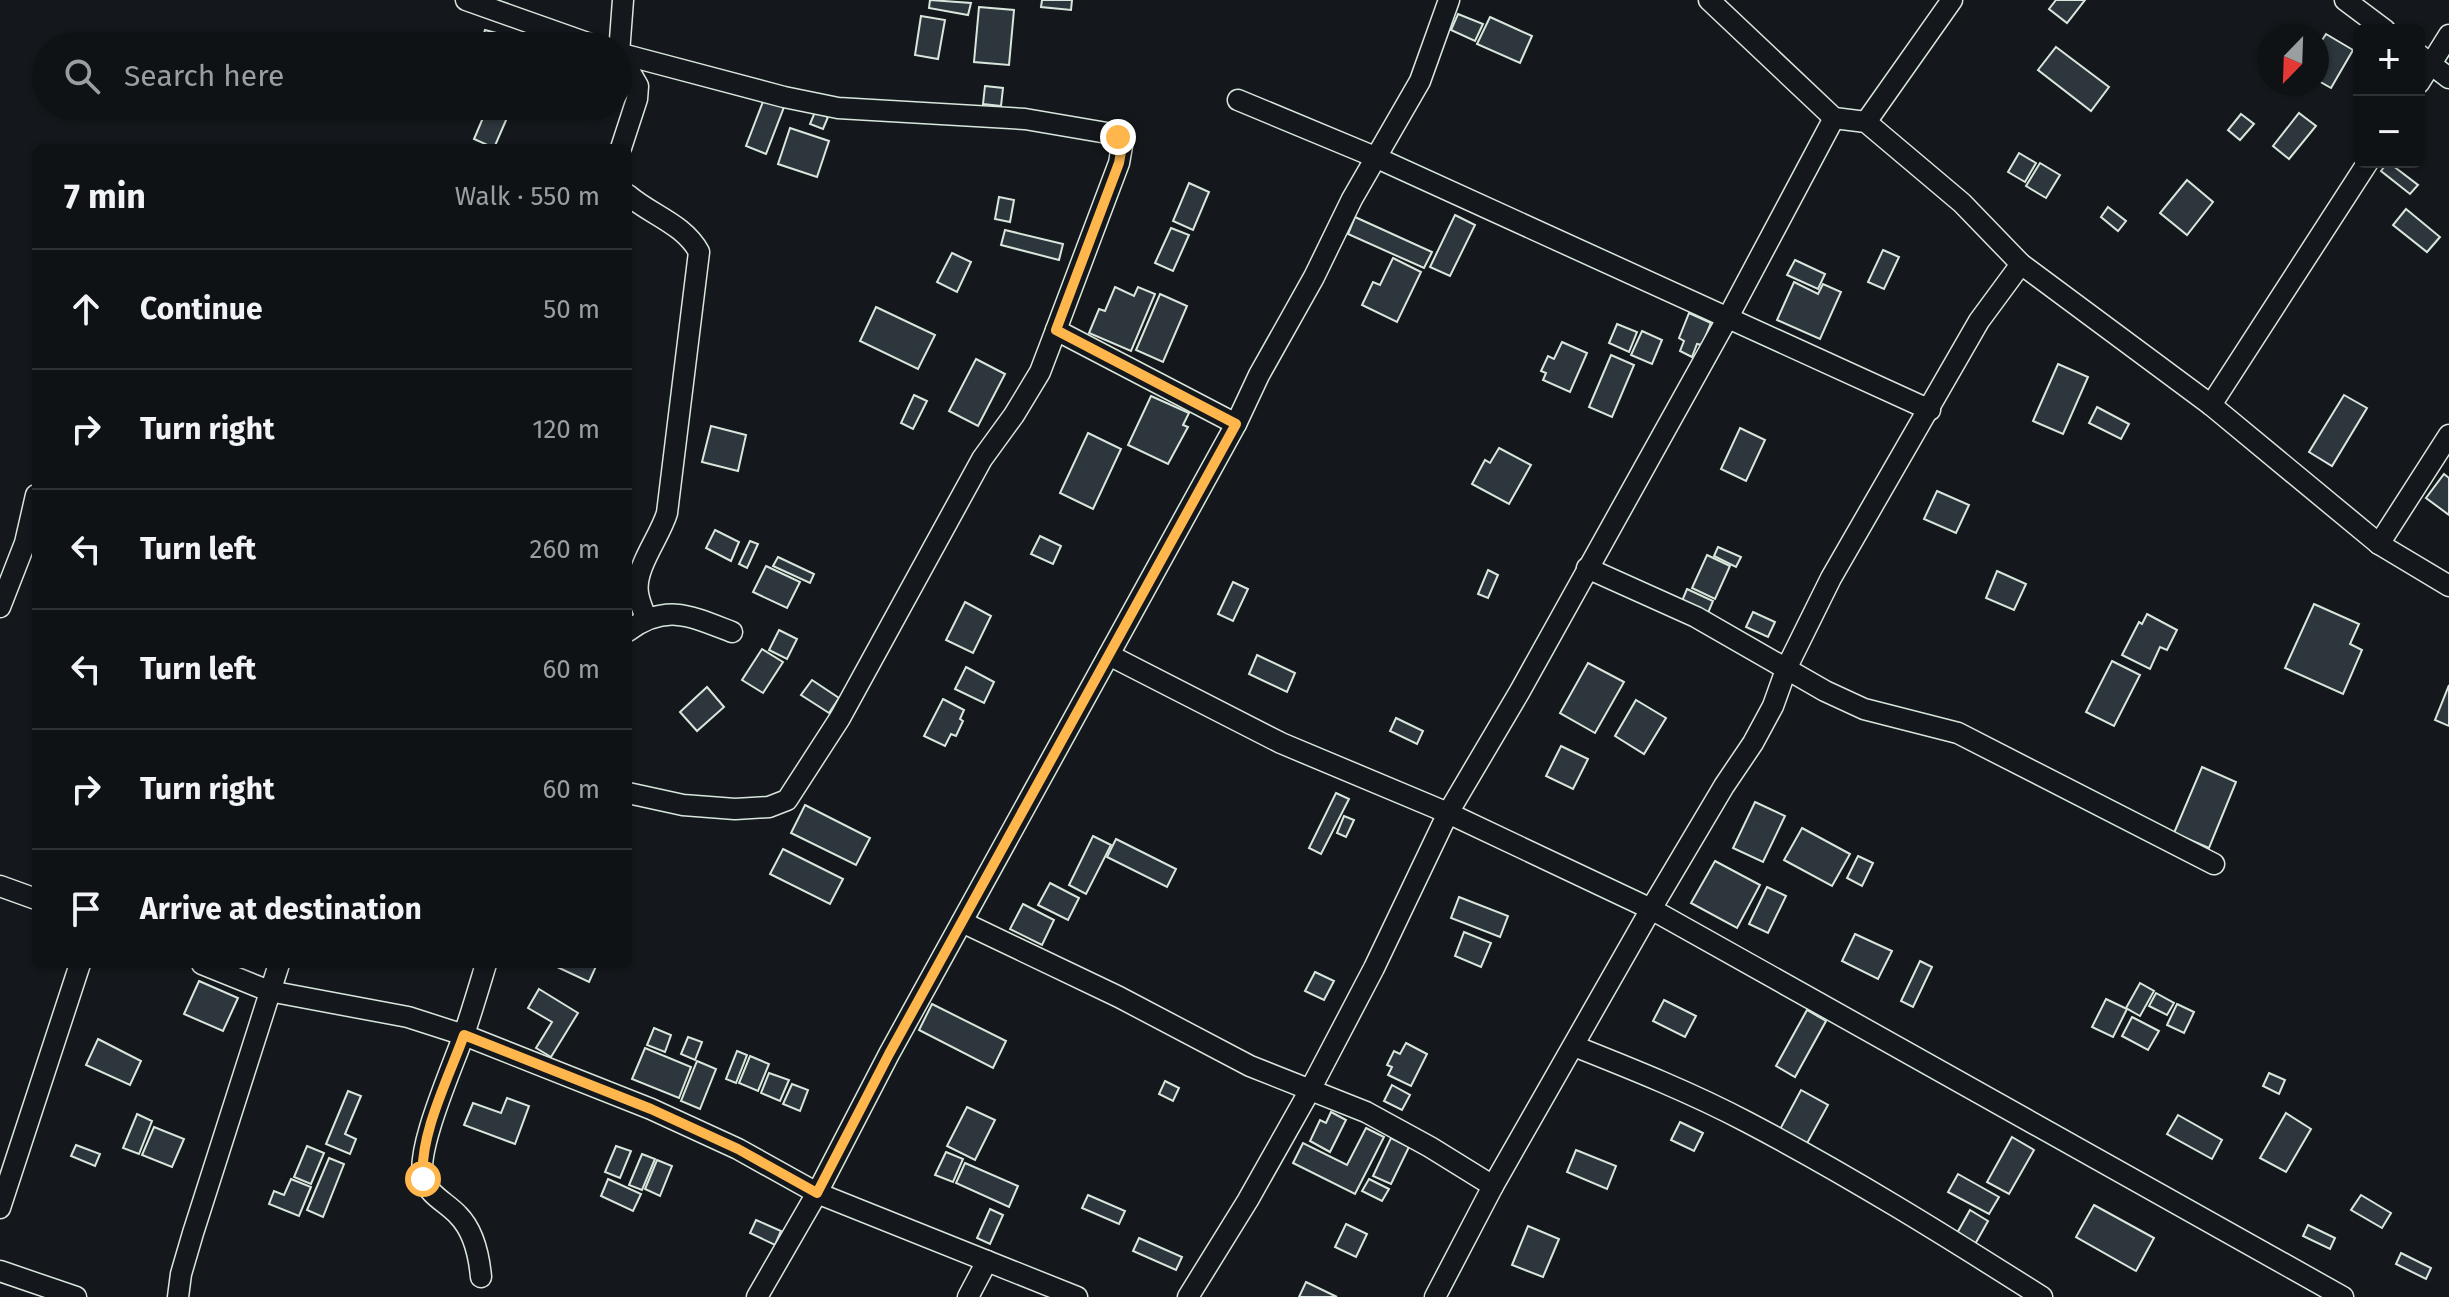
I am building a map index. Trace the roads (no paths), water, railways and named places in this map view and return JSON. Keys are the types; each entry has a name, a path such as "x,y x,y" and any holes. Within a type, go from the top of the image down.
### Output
{"street":[{"path":"466,0 556,32"},
{"path":"620,32 623,0"},
{"path":"757,1297 817,1193 889,1054 1236,424 1375,157 1420,81 1449,0"},
{"path":"1709,0 1834,118 1866,122 1962,203 2021,264 2211,405 2379,544 2449,586"},
{"path":"1866,122 1952,0"},
{"path":"2345,0 2377,24"},
{"path":"2449,35 2425,60 2449,78"},
{"path":"632,57 838,108 1025,119 1107,133 1118,137 1122,146 1119,163 1040,372 982,459 840,718 787,800 769,807 735,809 683,805 632,794"},
{"path":"632,76 638,86 632,114"},
{"path":"1238,100 1375,157 1930,410"},
{"path":"1188,1297 1248,1200 1310,1090 1374,968 1448,813 1520,691 1727,319 1834,118"},
{"path":"622,144 630,120"},
{"path":"2211,405 2364,168"},
{"path":"632,198 681,229 694,241 699,252 667,513 662,531 641,571 637,590 646,618"},
{"path":"1435,1297 1493,1186 1651,909 1753,743 1831,578 1979,321 2021,264"},
{"path":"1056,330 1236,424"},
{"path":"2379,544 2449,435"},
{"path":"0,607 7,572 25,543 32,512"},
{"path":"1587,568 1696,617 1825,691 1864,709 1958,733 2214,864"},
{"path":"7,572 32,573"},
{"path":"632,628 646,618 666,614 688,615 732,632"},
{"path":"1109,655 1281,743 1448,813 1651,909 2343,1297"},
{"path":"0,886 32,898"},
{"path":"962,922 1119,997 1250,1066 1366,1112 1493,1186"},
{"path":"0,1208 79,968"},
{"path":"212,968 269,991 408,1017 464,1035 651,1109 738,1149 817,1193 1077,1297"},
{"path":"178,1297 193,1233 278,968"},
{"path":"481,1277 479,1257 469,1229 459,1215 430,1191 423,1179 422,1164 432,1124 485,968"},
{"path":"1574,1046 1747,1121 1955,1242 2042,1297"},
{"path":"968,1297 987,1261"},
{"path":"0,1271 76,1297"}]}
